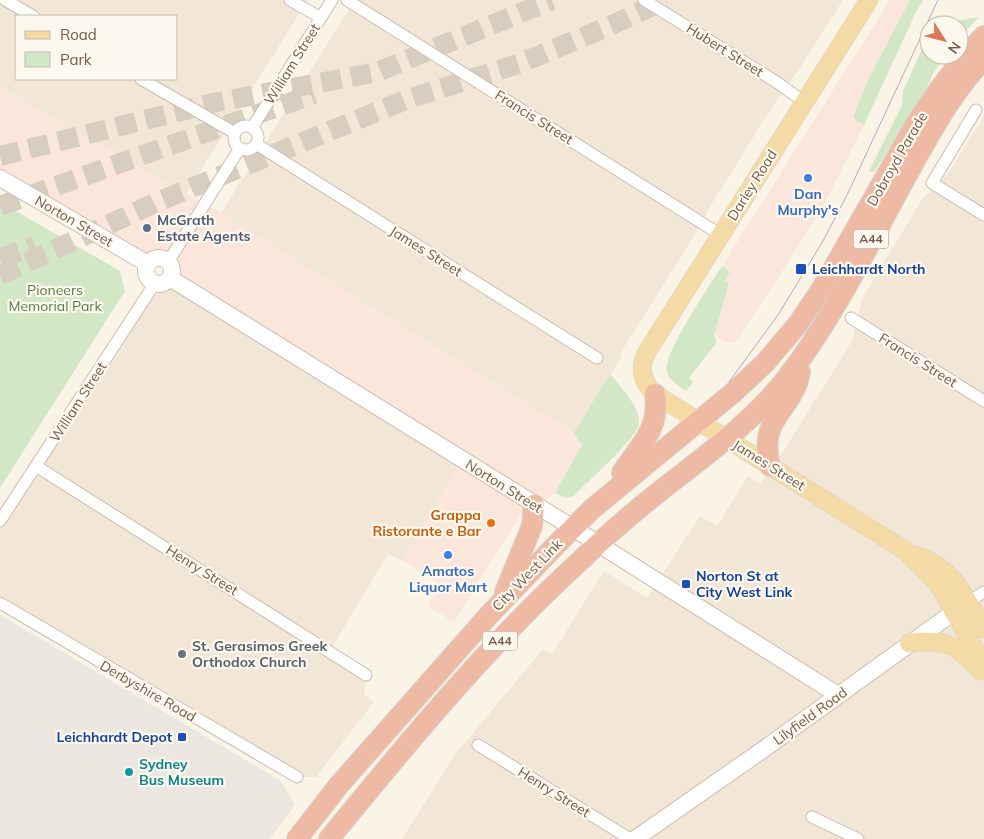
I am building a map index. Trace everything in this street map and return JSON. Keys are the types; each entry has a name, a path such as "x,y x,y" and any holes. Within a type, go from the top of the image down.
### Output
{"highway":[{"name":"Dobroyd Parade","path":"699,422 765,363 798,324 821,290 917,122 940,88 969,51 984,36"},
{"name":"Dobroyd Parade","path":"727,439 764,405 786,379 823,326 947,105 984,60"},
{"path":"770,466 766,447 768,433 779,411 798,384 804,353"},
{"path":"618,487 623,472 652,430 656,412 655,394"},
{"name":"City West Link","path":"297,839 339,785 503,599 592,509 699,422"},
{"name":"City West Link","path":"329,839 407,743 540,598 656,494 727,439"},
{"path":"503,599 532,526 534,504"}],"main road":[{"name":"Darley Road","path":"642,372 642,362 647,352 869,0"},
{"name":"James Street","path":"642,372 645,382 655,394 906,551 939,565 951,576 961,607"},
{"path":"961,607 984,630"},
{"path":"961,607 984,666"},
{"path":"909,643 937,641 952,646 961,650 984,674"}],"street":[{"path":"5,0 31,15"},
{"path":"290,0 321,18"},
{"name":"William Street","path":"252,128 332,0"},
{"name":"Francis Street","path":"347,0 721,235"},
{"name":"Hubert Street","path":"644,0 778,83 804,102"},
{"path":"143,80 235,133"},
{"path":"976,110 932,183 984,215"},
{"path":"244,127 252,128 256,134 256,144 250,149 240,148 235,143 235,133 244,127"},
{"name":"James Street","path":"256,144 597,358"},
{"name":"William Street","path":"0,521 165,274 240,148"},
{"name":"Norton Street","path":"0,178 148,264 146,271 148,278 165,274 838,695"},
{"name":"Francis Street","path":"851,318 984,401"},
{"name":"Henry Street","path":"36,466 366,675"},
{"name":"Lilyfield Road","path":"635,839 909,643 984,592"},
{"name":"Derbyshire Road","path":"0,603 297,777"},
{"name":"Henry Street","path":"478,745 630,839"},
{"path":"812,817 858,839"}],"shaded area":[{"path":"0,0 308,0 186,194 0,87"},
{"path":"355,0 843,0 796,74 774,104 711,205 692,239 623,349 620,360 574,433 221,213"},
{"name":"Dan Murphy's","path":"890,0 923,0 824,205 762,303 734,343 725,342 714,335 729,284 724,281 730,272 722,266"},
{"path":"0,87 221,213 574,433 582,445 555,493 519,517 454,622 428,606 441,585 401,560 462,460 172,273 171,266 165,259 158,258 153,260 0,178"},
{"path":"984,116 984,839 402,839 454,756 543,649 552,654 604,571 647,598 700,516 717,526 748,476 760,484 784,450 852,341 862,299 923,198 950,171"},
{"path":"166,282 462,460 401,560 388,554 330,651 366,675 364,695 374,702 316,777 297,777 0,603 0,521 159,284"},
{"path":"0,615 281,781 295,805 270,839 0,839"}],"green space":[{"path":"910,0 923,0 864,125 853,118 869,78"},
{"path":"979,17 969,28 969,19"},
{"path":"919,56 919,65 939,65 923,95 874,172 869,171 902,105 903,91"},
{"name":"Pioneers Memorial Park","path":"0,202 120,271 125,291 0,488"},
{"path":"722,266 730,272 724,281 729,284 714,335 717,342 689,378 693,382 686,391 670,378 667,372 667,364 679,336"},
{"path":"610,374 633,404 637,411 639,424 630,439 610,460 574,496 566,498 555,493 582,445 574,433"}],"tunnel":[{"path":"0,156 213,103 377,72 552,0"},
{"path":"0,275 157,202 408,99 521,63 612,25 665,0"},
{"path":"0,206 314,94"},
{"path":"0,258 35,246"}],"tram line":[{"path":"729,382 778,315 823,241 848,193 938,0"}],"place":[{"name":"Dan Murphy's","path":"808,178"},
{"name":"McGrath Estate Agents","path":"147,228"},
{"name":"Leichhardt North","path":"801,269"},
{"name":"Grappa Ristorante e Bar","path":"491,523"},
{"name":"Amatos Liquor Mart","path":"448,555"},
{"name":"Norton St at City West Link","path":"686,584"},
{"name":"St. Gerasimos Greek Orthodox Church","path":"182,654"},
{"name":"Leichhardt Depot","path":"182,737"},
{"name":"Sydney Bus Museum","path":"129,772"}]}
